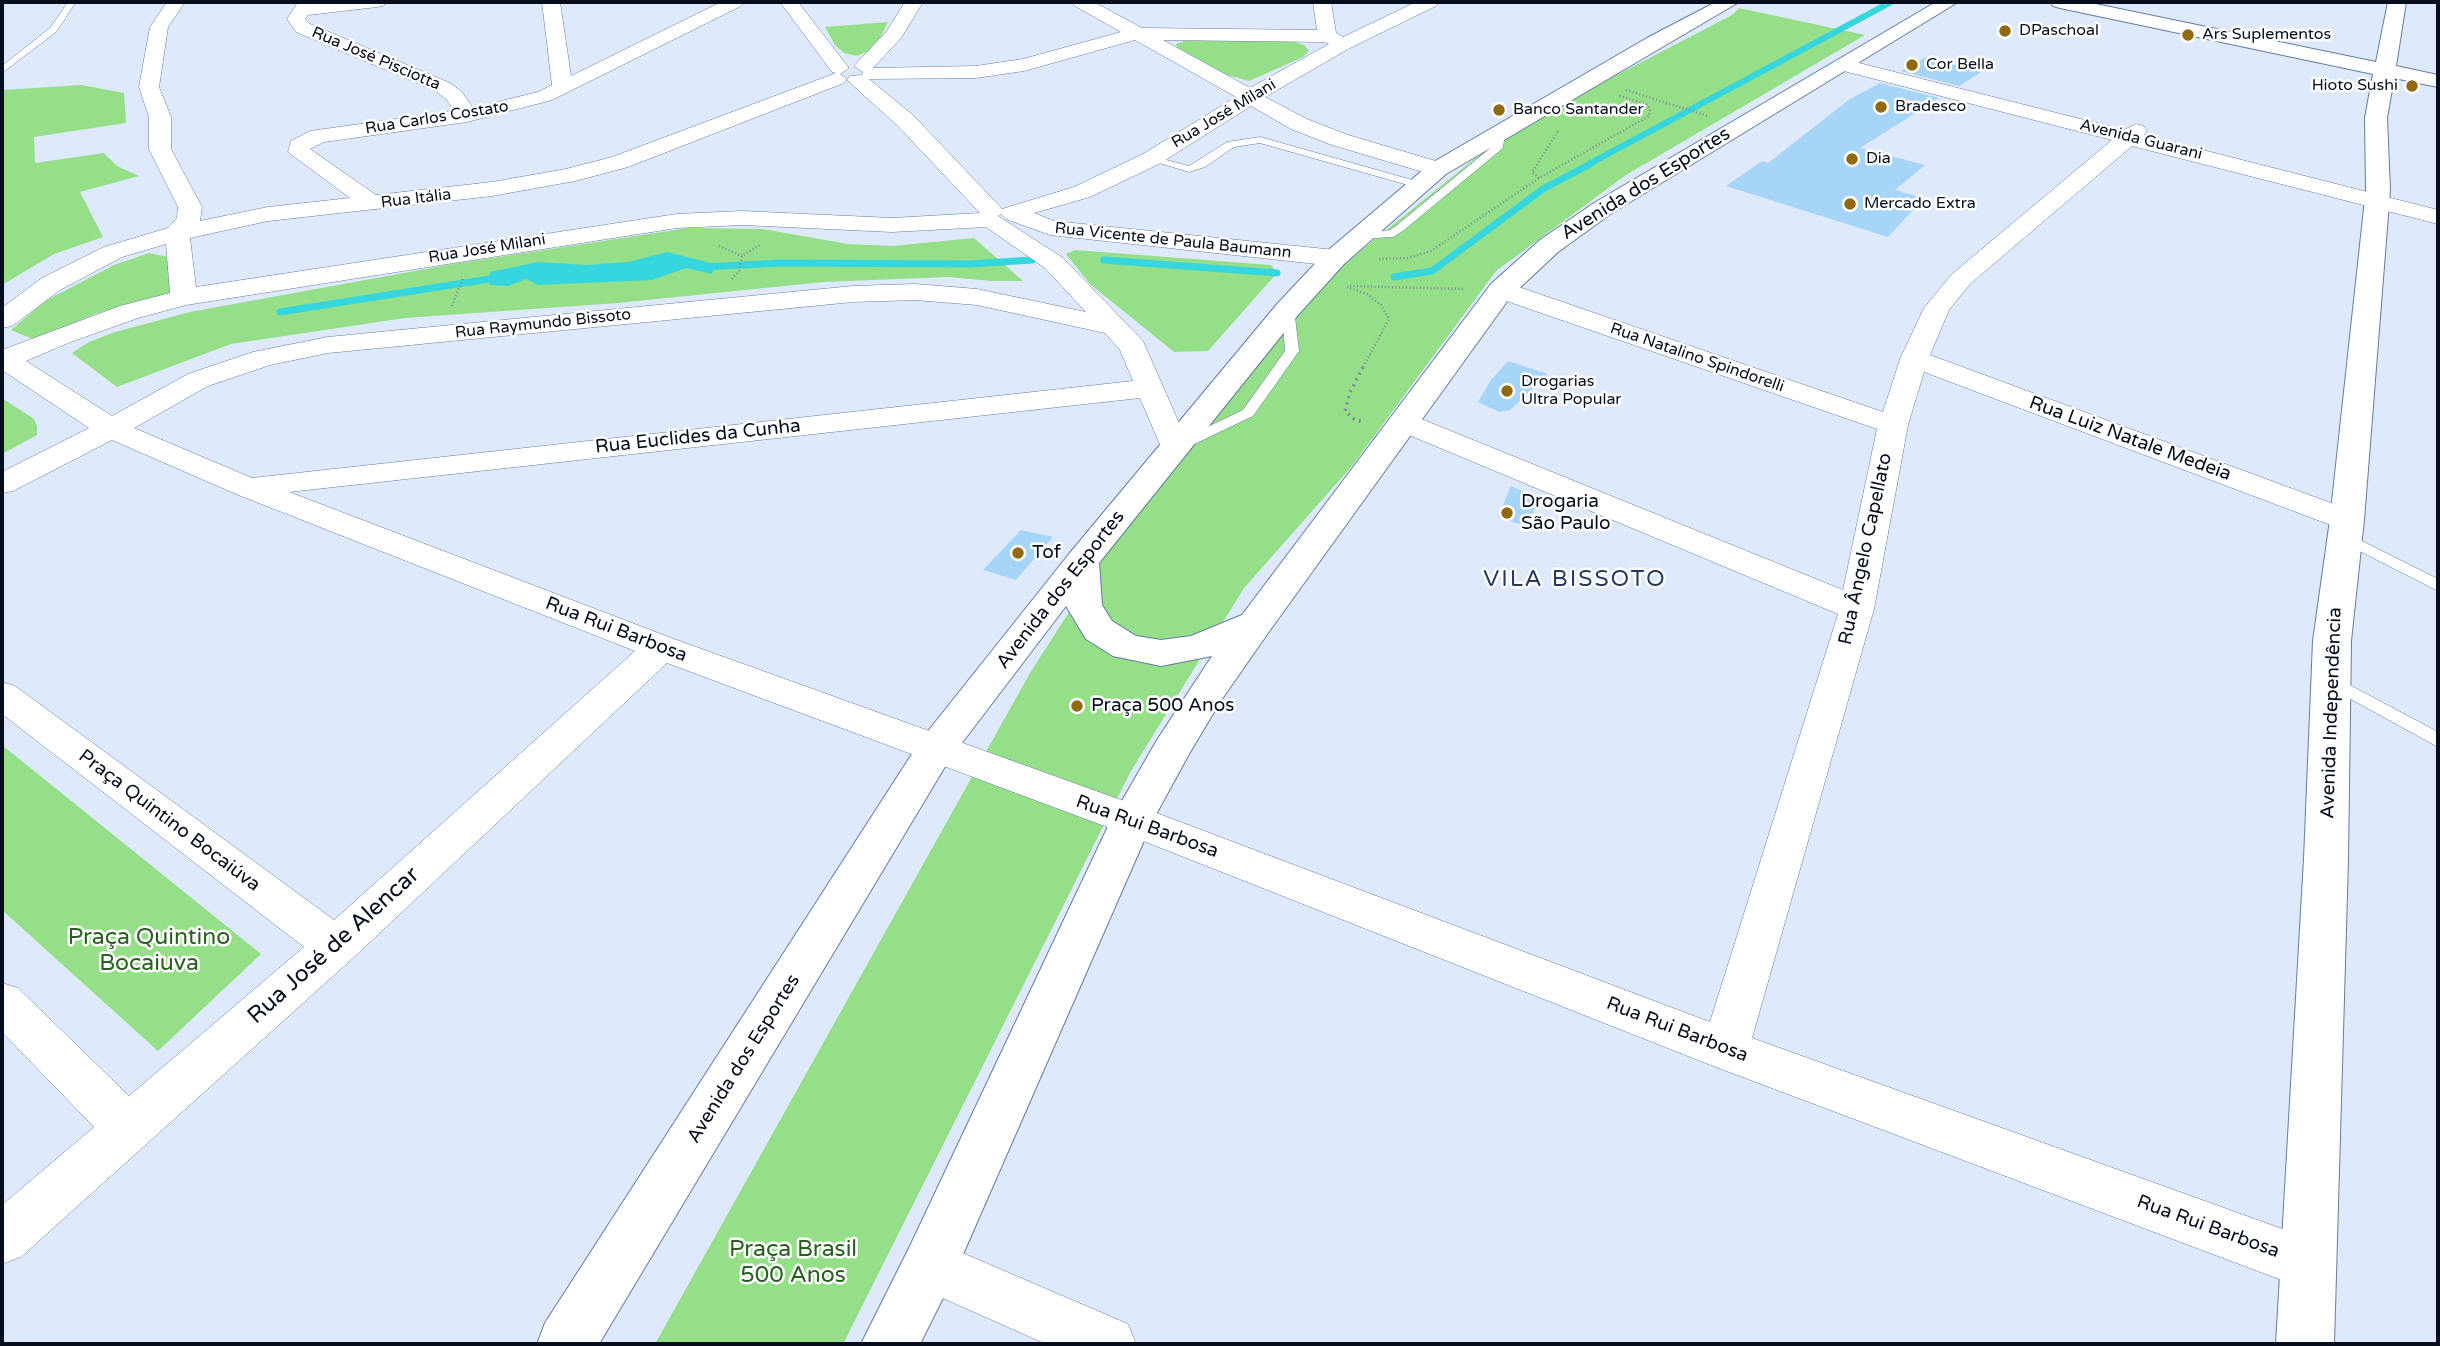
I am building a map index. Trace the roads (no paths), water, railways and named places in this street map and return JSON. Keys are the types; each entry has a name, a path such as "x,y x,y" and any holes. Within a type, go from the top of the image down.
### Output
{"main road":[{"name":"Avenida dos Esportes","path":"566,1344 935,750 1081,562 1288,309 1335,258 1437,169 1590,79 1730,2"},
{"name":"Avenida dos Esportes","path":"890,1344 930,1265 1132,820 1206,693 1501,290 1549,246 1603,208 1948,2"},
{"path":"2060,2 2384,66 2438,73"},
{"path":"2099,2 2384,66 2438,82"},
{"name":"Avenida Independência","path":"2305,1344 2326,859 2332,641 2376,195 2376,118 2397,2"},
{"path":"1081,562 1084,605 1098,630 1126,647 1161,653 1197,648 1255,624"}],"street":[{"path":"176,2 159,27 149,87 160,117 160,149 190,207 189,219 177,233 184,297"},
{"path":"304,6 377,2"},
{"path":"551,2 562,87"},
{"name":"Rua Carlos Costato","path":"374,204 299,152 299,146 318,136 467,116 521,104 562,87 735,2"},
{"path":"789,2 854,73 1000,216 1054,263 1133,347 1175,448"},
{"name":"Rua Itália","path":"2,320 51,284 113,252 177,233 268,214 492,190 568,176 632,158 854,73 894,34 914,2"},
{"path":"854,73 976,72 1024,65 1136,34 1335,40 1322,2"},
{"name":"Rua José Milani","path":"3,360 129,312 184,297 677,220 742,218 892,225 1000,216 1082,192 1151,159 1335,40 1430,2"},
{"path":"1086,4 1129,10 1136,34"},
{"path":"1086,4 1299,124 1340,140 1437,169"},
{"name":"Rua José Pisciotta","path":"304,6 296,19 303,27 443,87 455,96 467,116"},
{"name":"Avenida Guarani","path":"1848,62 2376,195 2438,205"},
{"name":"Rua Ângelo Capellato","path":"1725,1049 1857,609 1893,425 1914,359 1937,308 1961,279 2133,134"},
{"name":"Avenida Guarani","path":"2376,195 2438,217"},
{"name":"Rua Vicente de Paula Baumann","path":"1000,216 1050,228 1335,258"},
{"path":"1054,263 1059,246 1098,234"},
{"name":"Rua Natalino Spindorelli","path":"1501,290 1893,425"},
{"name":"Rua Raymundo Bissoto","path":"2,484 111,429 198,380 262,358 328,345 839,295 915,292 976,297 1111,326"},
{"name":"Rua Luiz Natale Medeia","path":"1914,359 2345,528"},
{"name":"Rua Rui Barbosa","path":"3,360 111,429 247,487 661,648 1132,820 1725,1049 2308,1264"},
{"name":"Rua Euclides da Cunha","path":"247,487 1149,388"},
{"path":"1400,427 1857,609"},
{"name":"Rua José de Alencar","path":"2,1238 336,946 661,648"},
{"name":"Praça Quintino Bocaiúva","path":"2,695 336,946"},
{"path":"2,1002 128,1128"},
{"path":"930,1265 1108,1344"}],"lane":[{"path":"2,70 29,52 53,30 72,2"},
{"path":"1359,237 1393,233 1499,146 1500,132"},
{"path":"1151,159 1189,169 1201,165 1231,144 1260,140 1419,185"},
{"path":"2345,528 2438,586"},
{"path":"2331,681 2438,740"}],"water":[{"path":"667,252 715,264 712,274 686,268 652,280 538,285 526,279 508,286 490,285 490,272 538,262 586,265 628,262"}],"waterway":[{"path":"1589,164 1891,2"},
{"path":"1394,277 1432,271 1543,189 1592,163"},
{"path":"703,267 781,263 970,264 1032,260"},
{"path":"1104,260 1277,273"},
{"path":"280,312 502,277"}],"place":[{"name":"DPaschoal","path":"2005,31"},
{"name":"Ars Suplementos","path":"2188,35"},
{"name":"Cor Bella","path":"1912,65"},
{"name":"Hioto Sushi","path":"2412,86"},
{"name":"Bradesco","path":"1881,107"},
{"name":"Banco Santander","path":"1499,110"},
{"name":"Dia","path":"1852,159"},
{"name":"Mercado Extra","path":"1850,204"},
{"name":"Drogarias Ultra Popular","path":"1507,391"},
{"name":"Drogaria São Paulo","path":"1507,513"},
{"name":"Tof","path":"1018,553"},
{"name":"Praça 500 Anos","path":"1077,706"}],"district":[{"name":"VILA BISSOTO","path":"1575,580"}],"park label":[{"name":"Praça Quintino Bocaiuva","path":"149,951"},
{"name":"Praça Brasil 500 Anos","path":"793,1263"}]}
